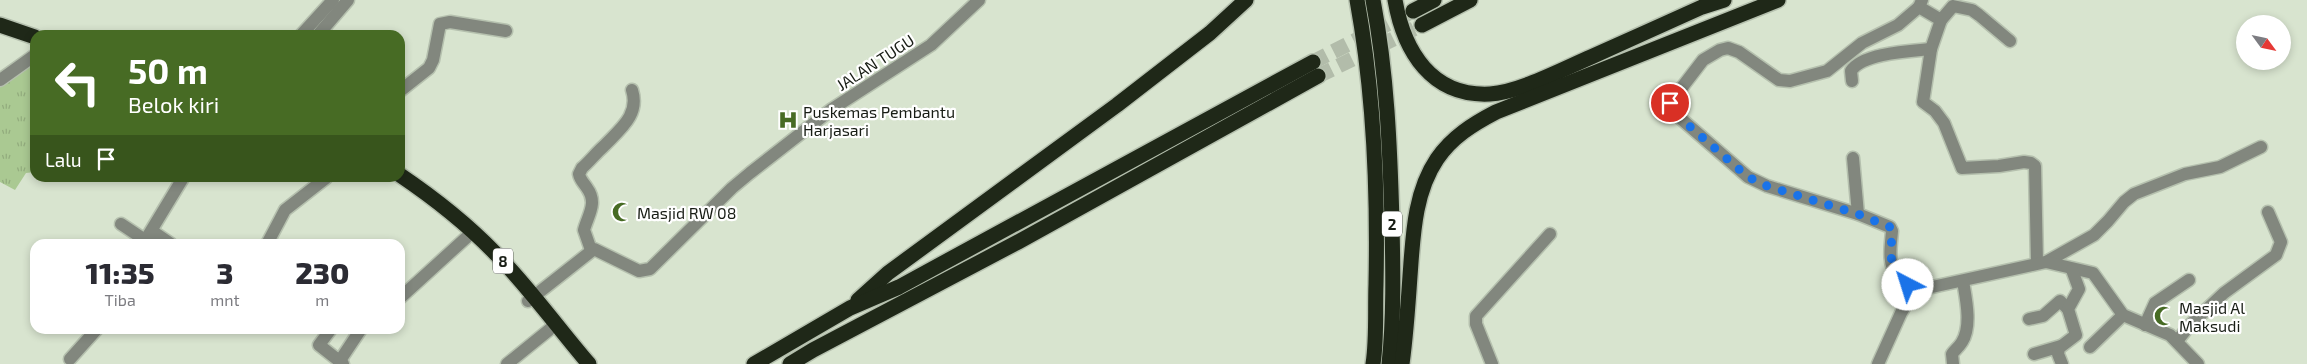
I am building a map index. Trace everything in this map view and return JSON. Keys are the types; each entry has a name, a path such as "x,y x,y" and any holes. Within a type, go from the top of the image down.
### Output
{"highway":[{"path":"850,308 888,273 1117,105 1210,33 1246,0"},
{"name":"2","path":"1357,0 1369,86 1375,182 1376,259 1373,364"},
{"name":"2","path":"1373,0 1384,85 1391,185 1392,266 1389,364"},
{"path":"1395,0 1402,29 1410,49 1433,77 1451,88 1468,93 1492,94 1542,78 1724,0"},
{"path":"1413,12 1434,0"},
{"path":"1422,25 1470,0"},
{"path":"1402,364 1413,238 1420,196 1437,159 1458,135 1496,112 1778,0"},
{"path":"0,25 30,35"},
{"path":"754,364 850,308 899,286 1315,69 1018,242 812,350 790,364"},
{"name":"8","path":"405,179 455,216 494,252 552,327 576,364"},
{"name":"8","path":"394,182 448,220 531,299"},
{"name":"8","path":"552,327 588,364"}],"street":[{"path":"306,30 333,0"},
{"path":"322,30 348,0"},
{"name":"JALAN TUGU","path":"591,250 599,250 640,271 650,269 732,188 750,173 832,109 924,50 979,0"},
{"path":"1912,294 1892,266 1892,231 1890,227 1858,214 1778,189 1748,177 1672,111 1670,103 1700,64 1714,52 1728,48 1739,52 1779,80 1790,82 1827,70 1862,43 1898,25 1920,3 1941,20"},
{"path":"2010,41 1972,10 1953,6 1941,20 1930,49 1923,102 1935,111 1944,123 1962,168 1999,166 2024,162 2034,166 2041,263"},
{"path":"405,87 429,68 433,60 440,24 450,22 506,31"},
{"path":"1852,81 1851,71 1857,64 1879,57 1930,49"},
{"path":"0,80 30,59"},
{"path":"531,299 591,250 584,230 592,212 592,202 588,188 579,174 582,168 629,118 635,99 632,90"},
{"path":"1878,364 1898,318 1912,294 1934,286 2041,263 2094,235 2108,222 2124,202 2134,194 2185,174 2220,168 2261,147"},
{"path":"1853,158 1858,214"},
{"path":"120,224 147,238 181,182"},
{"path":"270,239 285,210 321,182"},
{"path":"2177,341 2190,325 2224,293 2276,255 2281,242 2268,212"},
{"path":"1492,364 1476,324 1476,316 1495,292 1550,234"},
{"path":"405,293 467,237"},
{"path":"2041,263 2072,270 2088,270 2096,275 2123,315 2162,330 2177,341 2198,364"},
{"path":"2068,309 2078,289 2072,270"},
{"path":"2145,325 2155,303 2188,280"},
{"path":"1952,364 1952,354 1961,344 1966,334 1966,299 1963,281"},
{"path":"2030,319 2043,316 2060,301 2068,309 2076,335 2061,346 2034,354"},
{"path":"2090,347 2123,315"},
{"path":"507,364 552,327"},
{"path":"70,359 92,334"},
{"path":"327,334 320,343 324,350 341,363 358,334"},
{"path":"2061,346 2058,351 2062,364"},
{"path":"315,360 324,350"}],"green space":[{"path":"30,60 30,173 26,173 15,190 0,182 0,79"}],"tunnel":[{"path":"1313,62 1413,11"},
{"path":"1318,76 1422,25"}],"place":[{"name":"Puskemas Pembantu Harjasari","path":"788,120"},
{"name":"Masjid RW 08","path":"622,212"},
{"name":"Masjid Al Maksudi","path":"2164,316"}],"route":[{"path":"1670,103 1672,111 1700,133 1748,177 1767,186 1858,214 1890,227 1892,231 1892,266 1894,272 1908,285"}]}
